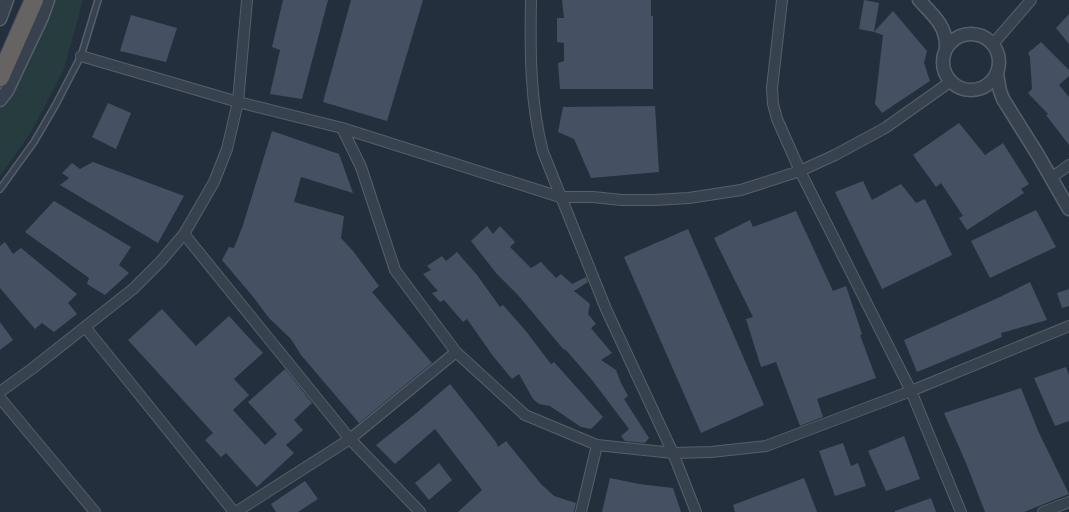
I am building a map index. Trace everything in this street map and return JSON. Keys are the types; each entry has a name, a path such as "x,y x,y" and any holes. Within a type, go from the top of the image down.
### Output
{"highway":[{"path":"0,48 18,9 20,0"},
{"path":"0,77 34,0"}],"street":[{"path":"0,19 7,0"},
{"path":"0,100 42,17 48,0"},
{"path":"0,392 133,289 184,234 214,182 226,150 238,102 247,0"},
{"path":"531,0 530,39 534,102 537,130 543,152 606,309 673,454 696,512"},
{"path":"782,0 772,88 772,104 777,119 800,171 911,391 961,512"},
{"path":"919,0 939,22 946,34 946,47 942,65 950,82 963,89 988,92 1008,107"},
{"path":"993,44 1031,0"},
{"path":"939,22 965,34"},
{"path":"946,47 957,36 972,33 988,38 998,50 1000,66 997,74 989,84 978,90"},
{"path":"81,56 238,102 342,128 560,197 593,197 622,200 689,198 741,190 800,171 886,128 950,82"},
{"path":"997,74 1000,91 1008,107 1069,209"},
{"path":"342,128 361,167 395,270 456,352 525,415 597,445 673,454 766,446 911,391 1069,326"},
{"path":"1051,178 1069,166"},
{"path":"184,234 350,439 420,512"},
{"path":"85,327 235,512 350,439 456,352"},
{"path":"0,398 94,512"},
{"path":"581,512 597,445"},
{"path":"1043,512 1065,506"}],"lane":[{"path":"0,188 34,142 55,106 81,56 98,0"}],"green space":[{"path":"52,0 83,0 64,69 31,132 0,176 0,109 23,74 33,53"}],"building":[{"path":"283,0 328,0 302,99 270,94 280,50 272,47"},
{"path":"351,0 423,0 387,121 323,102"},
{"path":"562,0 651,0 651,16 653,16 653,89 560,89 558,63 564,61 564,43 557,42 557,18 564,18"},
{"path":"864,0 879,3 874,32 859,29"},
{"path":"893,11 927,51 924,63 930,81 882,113 875,104 883,35 874,32"},
{"path":"1069,14 1069,44 1056,28"},
{"path":"131,15 177,28 166,62 120,51"},
{"path":"1041,42 1069,70 1069,76 1059,85 1069,97 1069,145 1046,115 1048,114 1028,93 1032,89 1030,57 1028,53"},
{"path":"108,103 131,113 116,149 92,137"},
{"path":"655,106 659,172 591,178 574,139 558,132 563,107"},
{"path":"959,123 985,155 1003,143 1029,184 1021,189 1024,193 967,230 959,218 963,216 941,183 936,187 913,155"},
{"path":"272,131 339,154 353,193 301,177 294,202 344,216 341,238 379,286 372,292 432,363 359,423 301,355 291,339 269,318 222,260 229,247 234,248 243,225"},
{"path":"93,162 184,196 158,243 60,185 69,178 62,173 72,163 80,169"},
{"path":"863,181 872,200 901,184 916,203 925,199 952,255 882,289 835,192"},
{"path":"54,201 131,247 119,265 129,273 105,295 87,284 89,278 25,232"},
{"path":"1036,210 1056,247 990,278 971,241"},
{"path":"796,211 833,291 846,286 862,334 860,335 876,378 817,399 823,417 800,426 776,362 761,367 746,319 753,317 714,238 750,220 753,227"},
{"path":"487,226 493,234 500,226 515,242 510,247 531,268 541,262 556,278 561,274 572,284 586,277 588,282 574,291 590,304 588,314 596,324 591,328 612,353 601,360 616,370 628,396 624,399 649,438 645,443 625,441 621,436 629,429 592,380 518,295 496,273 471,241"},
{"path":"688,229 764,405 701,433 624,257"},
{"path":"5,242 13,254 21,248 77,294 68,303 77,314 54,332 42,323 35,329 0,288 0,246"},
{"path":"457,252 477,275 500,307 503,305 551,364 554,362 603,417 591,429 581,427 550,406 539,404 533,399 519,374 512,379 467,319 463,322 444,300 440,302 432,293 438,291 423,274 431,270 427,266 442,256 446,261"},
{"path":"1030,282 1047,320 1001,333 1002,337 917,372 904,340"},
{"path":"1069,289 1069,306 1062,308 1057,293"},
{"path":"162,309 196,346 229,316 263,353 234,379 249,395 233,410 265,445 277,434 248,402 285,369 312,403 294,420 303,430 286,445 294,453 257,487 226,453 221,457 205,440 213,433 128,340"},
{"path":"0,322 13,340 0,350"},
{"path":"1066,367 1069,375 1069,421 1055,426 1034,378"},
{"path":"450,384 498,447 506,441 541,484 554,496 576,503 574,512 458,512 482,490 435,429 395,464 376,445"},
{"path":"1021,388 1039,433 1069,494 1024,512 985,512 944,413"},
{"path":"904,436 920,479 886,491 868,451"},
{"path":"843,443 851,466 858,463 866,486 835,496 819,451"},
{"path":"439,463 452,480 429,500 415,483"},
{"path":"610,478 673,488 681,512 602,512"},
{"path":"804,478 817,512 735,512 733,505"},
{"path":"305,481 318,499 298,512 276,512 271,504"},
{"path":"931,498 936,512 895,512 895,511"}]}
